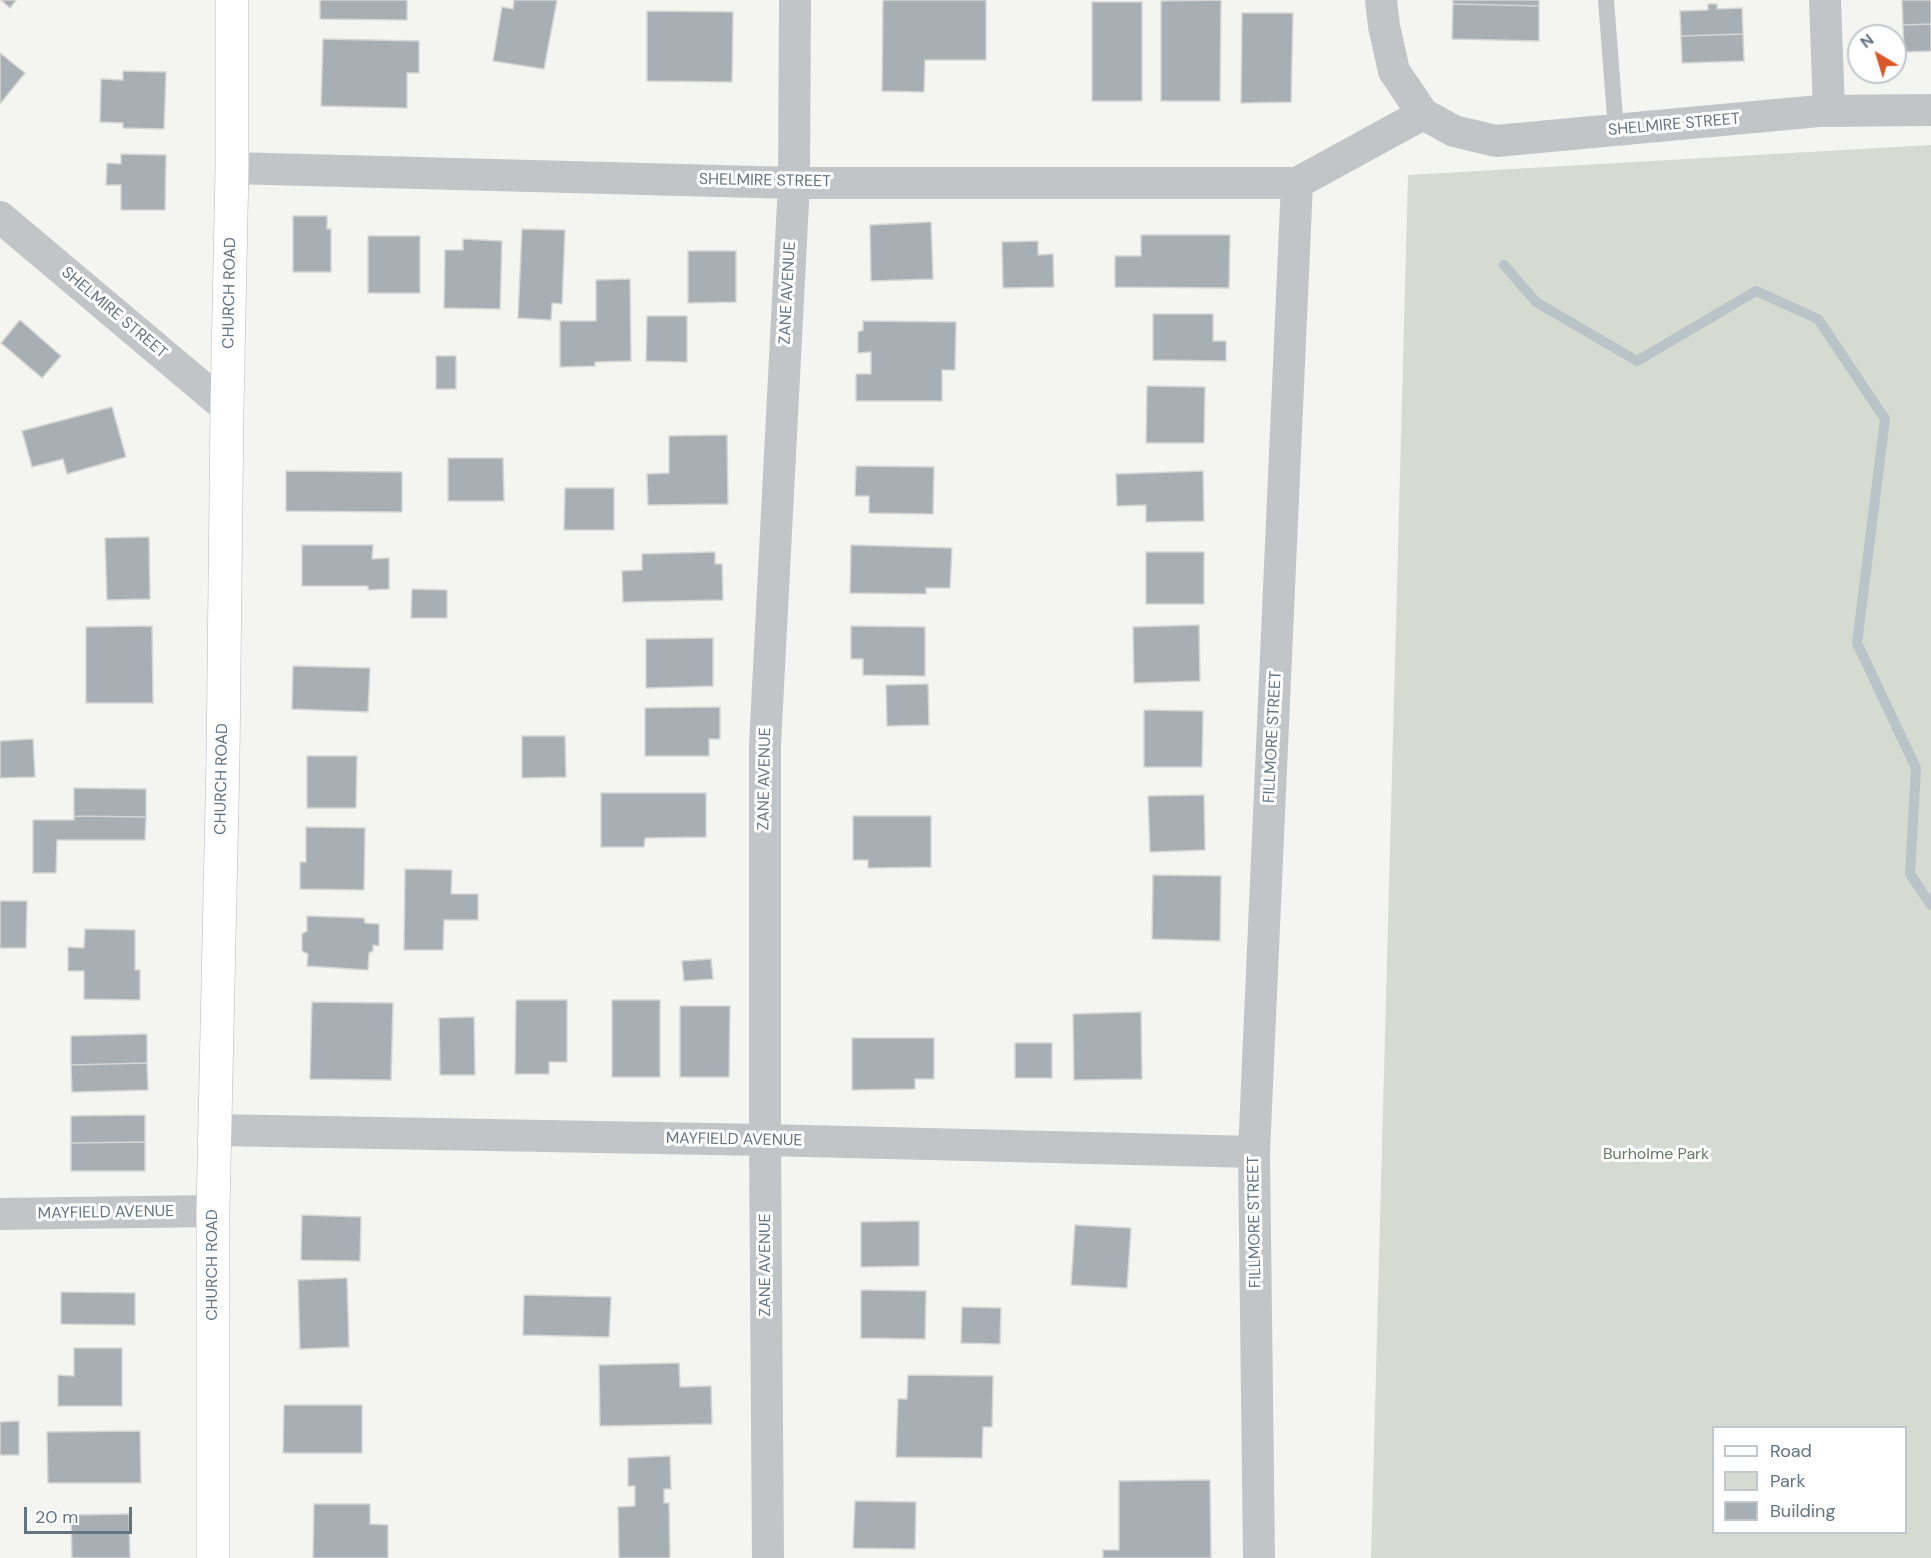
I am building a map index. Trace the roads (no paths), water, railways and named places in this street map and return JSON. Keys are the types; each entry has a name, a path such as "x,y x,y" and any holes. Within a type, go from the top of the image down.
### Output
{"street":[{"name":"CHURCH ROAD","path":"213,1558 213,1211 223,759 232,168 232,0"},
{"name":"ZANE AVENUE","path":"768,1558 765,745 794,183 795,0"},
{"path":"1297,183 1423,114 1394,71 1381,0"},
{"path":"1825,0 1829,111"},
{"name":"SHELMIRE STREET","path":"1423,114 1454,132 1496,141 1829,111 1931,110"},
{"name":"SHELMIRE STREET","path":"232,168 794,183 1297,183"},
{"name":"FILLMORE STREET","path":"1259,1558 1254,1152 1297,183"},
{"name":"SHELMIRE STREET","path":"0,218 227,408"},
{"name":"MAYFIELD AVENUE","path":"215,1130 1254,1152"},
{"name":"MAYFIELD AVENUE","path":"0,1214 213,1211"}],"lane":[{"path":"1606,0 1616,130"}],"waterway":[{"path":"1504,265 1536,302 1637,361 1756,291 1818,319 1885,419 1857,643 1916,768 1910,874 1931,905"}],"park label":[{"name":"Burholme Park","path":"1656,1155"}]}
